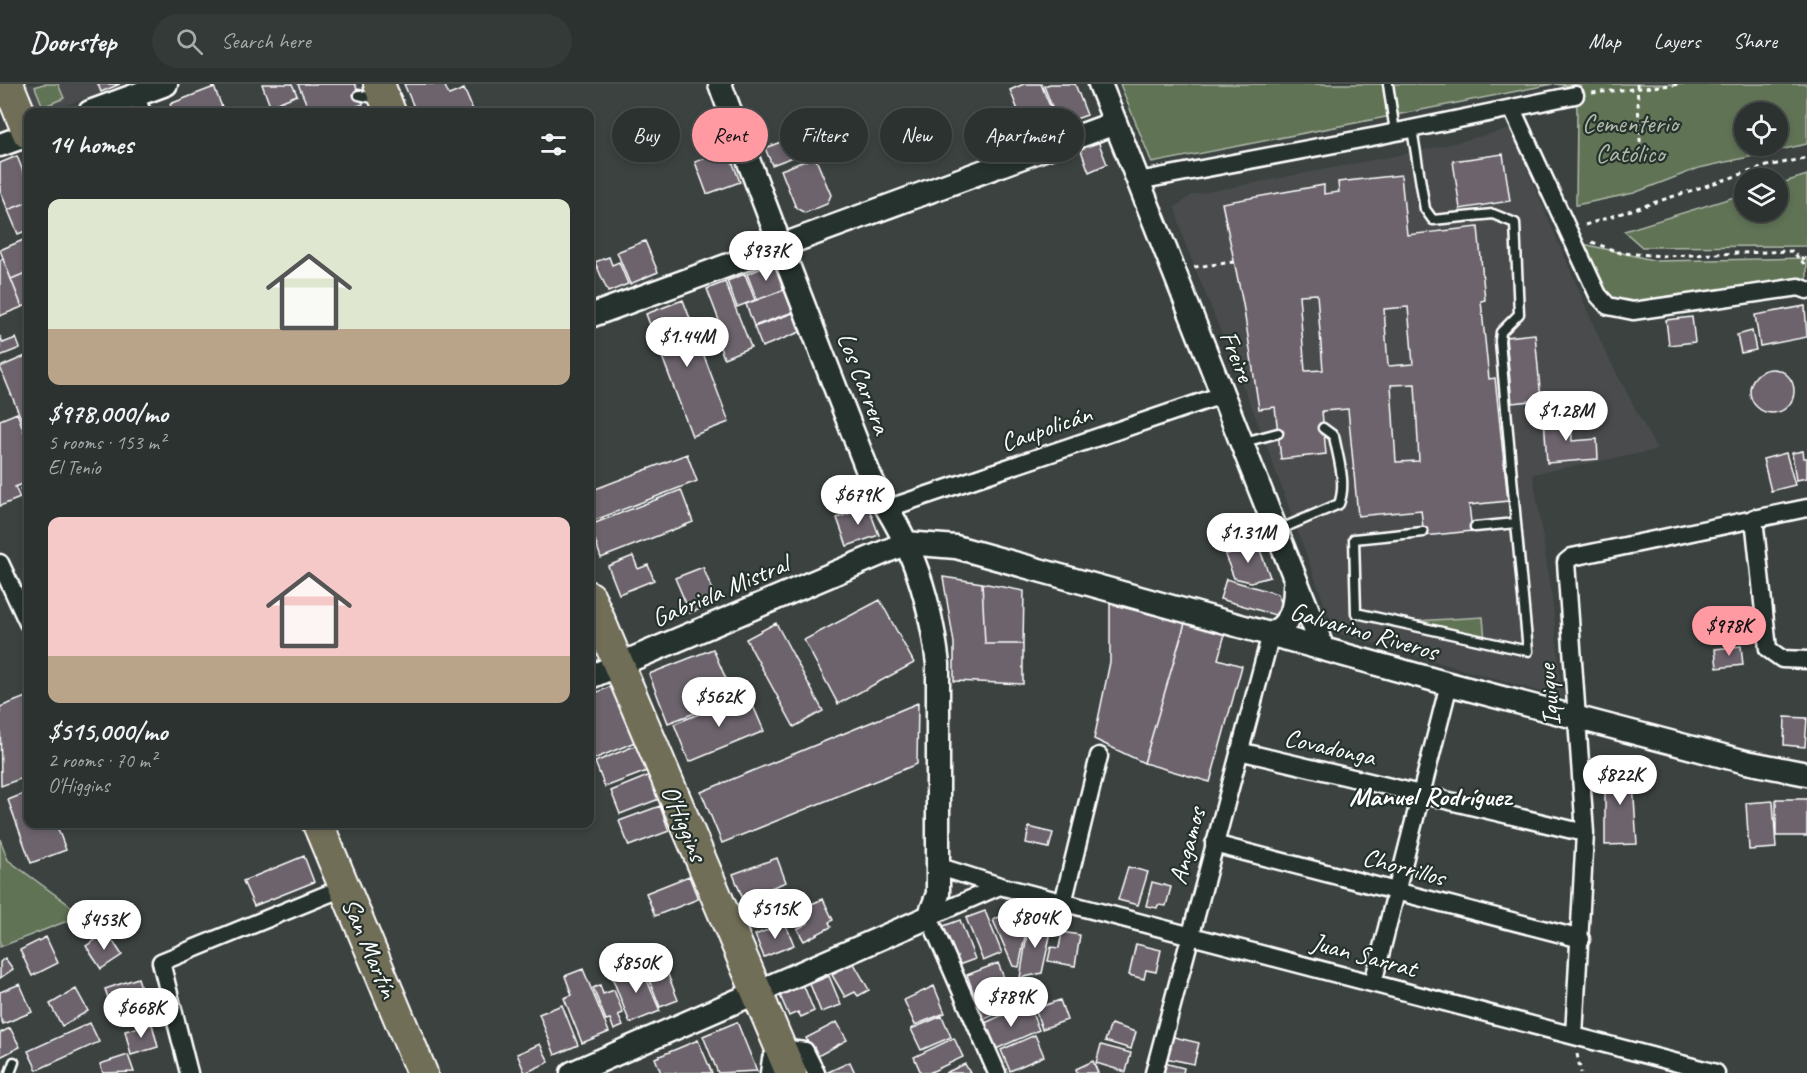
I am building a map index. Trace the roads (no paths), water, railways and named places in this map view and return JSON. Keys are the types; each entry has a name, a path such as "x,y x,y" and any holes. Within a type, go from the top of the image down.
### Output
{"highway":[{"path":"8,84 24,124"},
{"name":"O'Higgins","path":"594,607 755,992 780,1065"},
{"name":"San Martín","path":"320,828 422,1073"}],"main road":[{"path":"114,108 138,104 166,84"},
{"name":"Los Carrera","path":"720,84 779,245 877,494 906,543 916,565 933,627 938,664 940,867 938,894 928,918"},
{"name":"Freire","path":"1100,84 1323,649"},
{"path":"594,314 1115,123"},
{"path":"0,146 24,136"},
{"name":"Galvarino Riveros","path":"906,543 956,547 1449,684 1746,762 1807,774"},
{"name":"Gabriela Mistral","path":"594,675 906,543"},
{"path":"1271,634 1289,622 1295,601 1295,580"},
{"path":"572,1073 928,918"}],"street":[{"path":"1138,181 1412,129 1575,95"},
{"path":"1512,109 1598,295 1608,306 1632,311 1799,287 1807,290"},
{"name":"Caupolicán","path":"886,509 1222,396"},
{"path":"1807,508 1754,518 1768,649 1782,660 1807,660"},
{"name":"Iquique","path":"1574,1036 1585,833 1566,562 1572,557 1754,518"},
{"path":"0,563 24,614"},
{"name":"Angamos","path":"1154,1073 1271,634"},
{"path":"1373,983 1419,794 1449,684"},
{"name":"Covadonga","path":"1239,752 1585,833"},
{"path":"1063,903 1099,756"},
{"name":"Chorrillos","path":"1214,844 1581,939"},
{"name":"Juan Sarrat","path":"940,867 1063,903 1716,1073"},
{"path":"997,1073 928,918 1000,886"},
{"path":"189,1073 161,962 345,887"},
{"name":"O'Higgins","path":"780,1065 805,1051 816,1073"}],"lane":[{"path":"1388,84 1395,132"},
{"path":"1412,129 1425,209 1433,220 1493,214 1515,223 1519,314 1502,332 1500,340 1528,651 1356,613 1354,539 1424,532"},
{"path":"1276,531 1339,504 1342,495 1342,478 1334,436 1323,428"},
{"path":"1241,444 1278,433"},
{"path":"1475,527 1516,523"},
{"path":"10,1073 14,1062"}],"district":[{"name":"Manuel Rodríguez","path":"1430,796"}],"park label":[{"name":"Cementerio Católico","path":"1630,138"}]}
